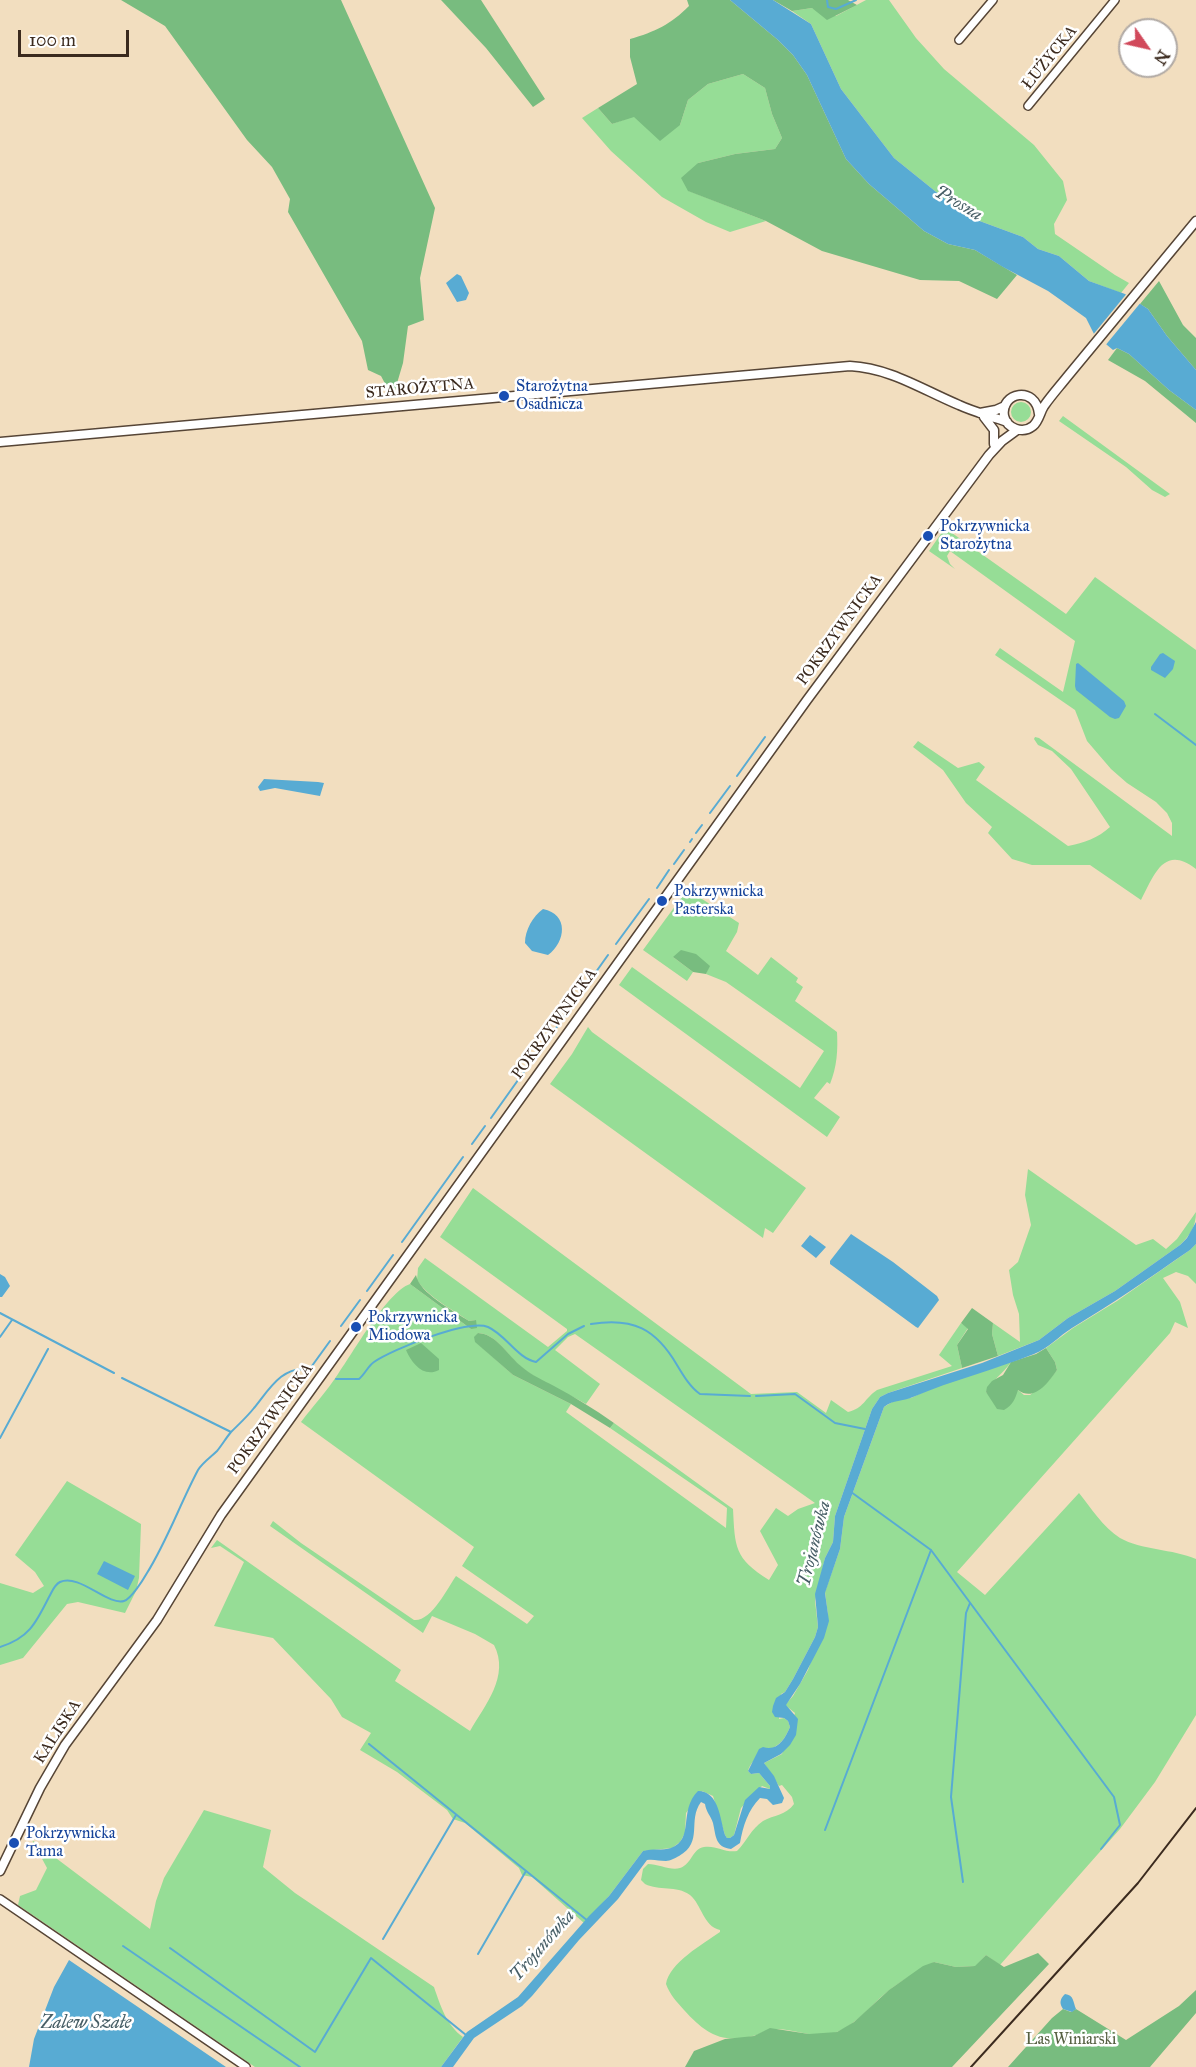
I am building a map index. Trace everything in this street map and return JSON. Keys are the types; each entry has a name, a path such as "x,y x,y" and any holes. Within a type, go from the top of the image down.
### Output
{"street":[{"path":"959,40 993,0"},
{"name":"ŁUŻYCKA","path":"1028,105 1115,0"},
{"path":"1005,406 1007,422 1017,430 1032,427 1054,392 1196,221"},
{"name":"STAROŻYTNA","path":"0,442 850,366 871,368 891,374 980,414 1007,422"},
{"path":"980,414 1005,406 1011,398 1016,396 1038,398 1054,392"},
{"path":"1032,398 1036,402 1039,414"},
{"path":"980,414 992,424 994,444"},
{"name":"POKRZYWNICKA","path":"989,455 1007,422"},
{"name":"POKRZYWNICKA","path":"157,1620 228,1506 807,700 989,455 1017,430"},
{"name":"KALISKA","path":"0,1871 44,1781 65,1745 157,1620"},
{"path":"0,1899 246,2067"}],"green space":[{"path":"121,0 341,0 435,208 420,278 424,320 408,326 403,363 395,390 389,391 381,376 368,370 362,341 288,212 290,199 272,167 247,140 165,26"},
{"path":"441,0 481,0 545,99 533,107 486,48"},
{"path":"687,0 730,0 778,40 793,55 807,75 846,159 869,184 924,231 948,244 975,250 1017,275 997,299 959,281 920,280 822,251 766,221 688,191 681,178 698,163 735,154 775,149 782,138 765,88 743,74 708,84 688,100 680,125 660,141 634,117 612,124 598,108 637,84 630,57 630,39 669,23 689,6"},
{"path":"773,0 848,0 857,5 827,20 812,8 792,11"},
{"path":"866,0 889,0 916,38 944,69 1034,145 1063,181 1067,200 1054,224 1055,234 1129,283 1121,293 1089,281 1059,256 1038,249 1023,237 966,216 894,158 841,89 811,24 792,11 812,8 836,16"},
{"path":"743,74 765,88 782,138 775,149 735,154 698,163 689,191 766,221 730,232 706,222 662,197 611,151 582,118 598,108 612,124 634,116 680,125 688,100 708,84"},
{"path":"1159,281 1183,325 1196,338 1196,370 1148,309 1140,304"},
{"path":"1117,348 1129,354 1169,390 1196,410 1196,423 1145,381 1108,360"},
{"path":"1017,402 1025,402 1031,408 1031,416 1025,422 1017,422 1011,416 1011,408"},
{"path":"1063,416 1170,494 1165,497 1152,490 1126,467 1059,421"},
{"path":"945,528 1066,614 1095,577 1196,650 1196,869 1185,862 1168,861 1156,873 1141,900 1090,865 1032,865 1012,859 988,833 992,827 966,803 943,770 913,747 918,741 958,768 979,762 985,767 976,780 1068,846 1085,842 1101,834 1110,827 1071,769 1052,751 1038,745 1034,739 1039,738 1172,836 1172,823 1167,813 1156,802 1127,783 1111,769 1087,741 1075,710 995,655 1000,648 1063,692 1075,641 950,551 947,556 955,569 929,551"},
{"path":"686,895 699,897 739,923 737,932 726,951 758,975 771,957 798,978 796,982 803,987 795,1001 837,1032 836,1058 830,1084 827,1082 814,1098 840,1117 827,1137 619,985 632,967 800,1088 824,1051 726,982 706,974 709,966 673,957 693,972 687,981 643,950 681,898"},
{"path":"681,950 696,954 710,966 706,974 693,972 673,957"},
{"path":"588,1027 806,1188 773,1233 765,1228 763,1238 550,1084"},
{"path":"1028,1169 1136,1245 1153,1239 1166,1249 1177,1239 1196,1212 1196,1217 1192,1230 1180,1245 1115,1291 1068,1318 1039,1340 998,1356 992,1334 993,1323 1020,1342 1019,1314 1009,1270 1018,1262 1031,1225 1025,1195"},
{"path":"473,1188 751,1394 797,1392 826,1413 831,1400 848,1412 861,1406 877,1390 952,1366 939,1355 961,1323 968,1328 957,1345 962,1368 888,1393 880,1397 872,1409 835,1516 833,1542 825,1558 815,1601 818,1627 815,1637 793,1679 785,1692 781,1694 779,1719 784,1718 790,1727 781,1742 756,1759 748,1771 751,1774 759,1773 770,1789 762,1786 741,1808 734,1835 730,1838 725,1835 713,1796 702,1791 686,1813 685,1833 680,1842 672,1848 643,1851 609,1896 584,1923 532,1877 522,1875 519,1868 465,1823 453,1819 447,1810 397,1772 360,1750 371,1733 342,1717 331,1699 273,1638 214,1626 244,1562 220,1546 211,1548 217,1540 401,1670 395,1681 470,1731 488,1701 494,1690 499,1668 494,1645 475,1634 432,1616 423,1633 270,1526 273,1521 301,1543 414,1620 426,1616 432,1610 456,1576 527,1624 534,1616 462,1566 474,1547 301,1422 334,1380 381,1310 401,1289 410,1284 471,1329 476,1320 469,1321 441,1303 417,1280 418,1268 425,1258 548,1347 567,1331 440,1237","holes":["478,1333 497,1341 528,1372 586,1404 600,1384 555,1350 568,1337 575,1334 815,1503 798,1509 788,1516 776,1508 760,1531 778,1565 769,1580 743,1558 736,1542 733,1509 614,1423 610,1428 727,1508 726,1528 566,1412 571,1404 513,1375 476,1342"]},
{"path":"1196,1244 1196,1284 1188,1276 1176,1272 1163,1278 1180,1302 1188,1328 1175,1322 1170,1333 957,1572 985,1595 1079,1493 1103,1523 1120,1538 1138,1545 1196,1559 1196,1715 1155,1782 1120,1829 1000,1965 986,1955 976,1966 956,1967 934,1962 892,1988 844,2029 830,2034 815,2035 774,2029 753,2036 732,2039 714,2035 692,2018 672,1995 666,1984 668,1976 680,1961 720,1930 714,1928 706,1920 690,1895 679,1890 645,1884 641,1880 643,1869 648,1864 673,1869 680,1868 700,1848 704,1847 737,1851 759,1824 784,1813 794,1804 792,1797 782,1785 779,1786 764,1763 782,1754 795,1713 785,1705 808,1670 828,1615 825,1592 840,1549 844,1517 884,1407 897,1399 911,1398 932,1388 1011,1362 986,1392 992,1398 1018,1390 1024,1395 1030,1395 1049,1380 1057,1370 1046,1348 1117,1301"},
{"path":"416,1275 430,1295 469,1321 476,1320 477,1328 471,1329 410,1284"},
{"path":"972,1308 993,1323 992,1334 998,1356 962,1368 957,1345 968,1329 961,1323"},
{"path":"478,1333 497,1341 529,1372 614,1423 610,1428 571,1404 513,1375 475,1342 474,1337"},
{"path":"421,1343 439,1359 439,1370 424,1371 412,1360 406,1350"},
{"path":"1046,1348 1057,1370 1049,1380 1040,1389 1030,1394 1018,1390 1010,1406 1004,1410 997,1409 986,1392 987,1387 1003,1375 1011,1362 1036,1354"},
{"path":"67,1481 141,1524 139,1578 136,1591 125,1613 78,1602 67,1604 23,1658 0,1665 0,1583 33,1593 44,1586 35,1572 15,1555"},
{"path":"204,1810 271,1830 263,1867 295,1893 434,1987 448,2021 463,2037 441,2067 255,2067 18,1905 20,1896 36,1890 47,1868 32,1840 150,1929 164,1878"},
{"path":"1038,1953 1049,1964 952,2067 685,2067 694,2051 725,2039 754,2036 770,2028 809,2034 837,2032 854,2022 889,1990 923,1966 934,1962 956,1967 975,1966 986,1955 1004,1967"},
{"name":"Las Winiarski","path":"1196,1990 1196,2013 1150,2067 1008,2067 1063,2009 1071,2012 1076,2009 1126,2040 1179,2006"}],"water":[{"path":"730,0 773,0 811,24 841,89 894,158 966,216 1023,237 1038,249 1059,256 1089,281 1125,294 1148,309 1196,370 1196,410 1169,390 1129,354 1117,348 1113,350 1094,334 1086,318 1048,291 975,250 948,244 924,231 869,184 846,159 807,75 793,55"},
{"path":"457,274 461,276 469,293 466,300 457,302 446,283"},
{"path":"1163,653 1175,661 1173,669 1165,678 1151,670 1160,654"},
{"path":"1078,663 1124,701 1126,706 1119,718 1110,717 1076,690 1076,664"},
{"path":"264,779 324,783 320,796 275,788 260,791 258,787"},
{"path":"543,909 557,916 562,929 558,943 548,955 532,951 525,943 530,924"},
{"path":"1196,1222 1196,1244 1190,1250 1067,1331 1044,1349 1019,1360 884,1407 844,1517 840,1549 825,1593 829,1621 824,1638 800,1684 786,1705 798,1719 796,1735 781,1754 764,1763 774,1776 784,1798 782,1803 773,1805 767,1799 760,1798 747,1819 740,1843 731,1849 719,1843 705,1804 701,1802 695,1816 693,1838 687,1850 669,1861 647,1860 618,1899 579,1940 532,1996 522,2006 474,2038 453,2067 441,2067 467,2032 518,1997 609,1896 643,1851 668,1849 678,1844 683,1838 692,1799 698,1791 705,1792 714,1801 718,1807 725,1835 730,1838 734,1835 745,1800 759,1787 770,1789 759,1773 751,1774 748,1771 759,1749 776,1746 783,1740 790,1727 784,1718 775,1717 772,1712 773,1706 776,1698 785,1692 793,1679 815,1637 818,1627 815,1594 825,1558 833,1542 835,1516 872,1409 880,1397 982,1363 1039,1340 1068,1318 1115,1291 1180,1245"},
{"path":"851,1234 893,1262 937,1296 939,1300 918,1328 830,1264"},
{"path":"810,1235 826,1247 816,1258 801,1246"},
{"path":"0,1274 5,1277 10,1286 2,1297 0,1297"},
{"path":"104,1561 135,1576 128,1590 97,1574"},
{"name":"Zalew Szałe","path":"69,1960 226,2067 29,2067 34,2039 54,1987"},
{"path":"1065,1994 1073,1999 1076,2009 1072,2012 1063,2009 1061,2005 1061,1999"}],"pier":[{"path":"1128,292 1142,301 1104,347 1092,336"}],"waterway":[{"path":"827,0 828,7 836,9 856,0"},
{"path":"1155,714 1196,745"},
{"path":"737,776 765,737"},
{"path":"710,813 730,786"},
{"path":"696,833 702,825"},
{"path":"674,864 684,850"},
{"path":"657,888 669,870"},
{"path":"616,944 649,899"},
{"path":"544,1045 608,955"},
{"path":"491,1118 538,1052"},
{"path":"472,1144 485,1126"},
{"path":"402,1242 463,1157"},
{"path":"367,1291 393,1255"},
{"path":"341,1326 360,1300"},
{"path":"0,1313 114,1373"},
{"path":"0,1337 12,1320"},
{"path":"591,1324 619,1322 631,1324 652,1334 661,1342 687,1381 700,1394 750,1396"},
{"path":"336,1379 359,1379 374,1362 384,1356 431,1337 464,1327 488,1327 523,1356 536,1362 568,1334 584,1326"},
{"path":"122,1378 231,1432 277,1380 291,1371 309,1370 330,1341"},
{"path":"0,1438 48,1349"},
{"path":"756,1396 795,1394 835,1423 865,1429"},
{"path":"0,1647 25,1634 40,1615 53,1589 60,1582 68,1580 76,1582 117,1601 124,1601 130,1597 154,1561 198,1470 217,1451 231,1432"},
{"path":"851,1492 931,1550 1114,1797 1120,1825 1101,1849"},
{"path":"825,1830 931,1550"},
{"path":"963,1882 951,1797 966,1613 970,1603"},
{"name":"Trojanówka","path":"369,1744 588,1921"},
{"path":"383,1939 456,1815"},
{"path":"478,1954 526,1871"},
{"path":"123,1946 300,2067"},
{"path":"170,1948 315,2052 371,1958 466,2035"}],"railway":[{"path":"971,2067 1138,1883 1196,1808"}],"place":[{"name":"Starożytna Osadnicza","path":"504,396"},
{"name":"Pokrzywnicka Starożytna","path":"928,536"},
{"name":"Pokrzywnicka Pasterska","path":"662,901"},
{"name":"Pokrzywnicka Miodowa","path":"356,1327"},
{"name":"Pokrzywnicka Tama","path":"14,1843"}],"water label":[{"name":"Prosna","path":"958,204"}]}
